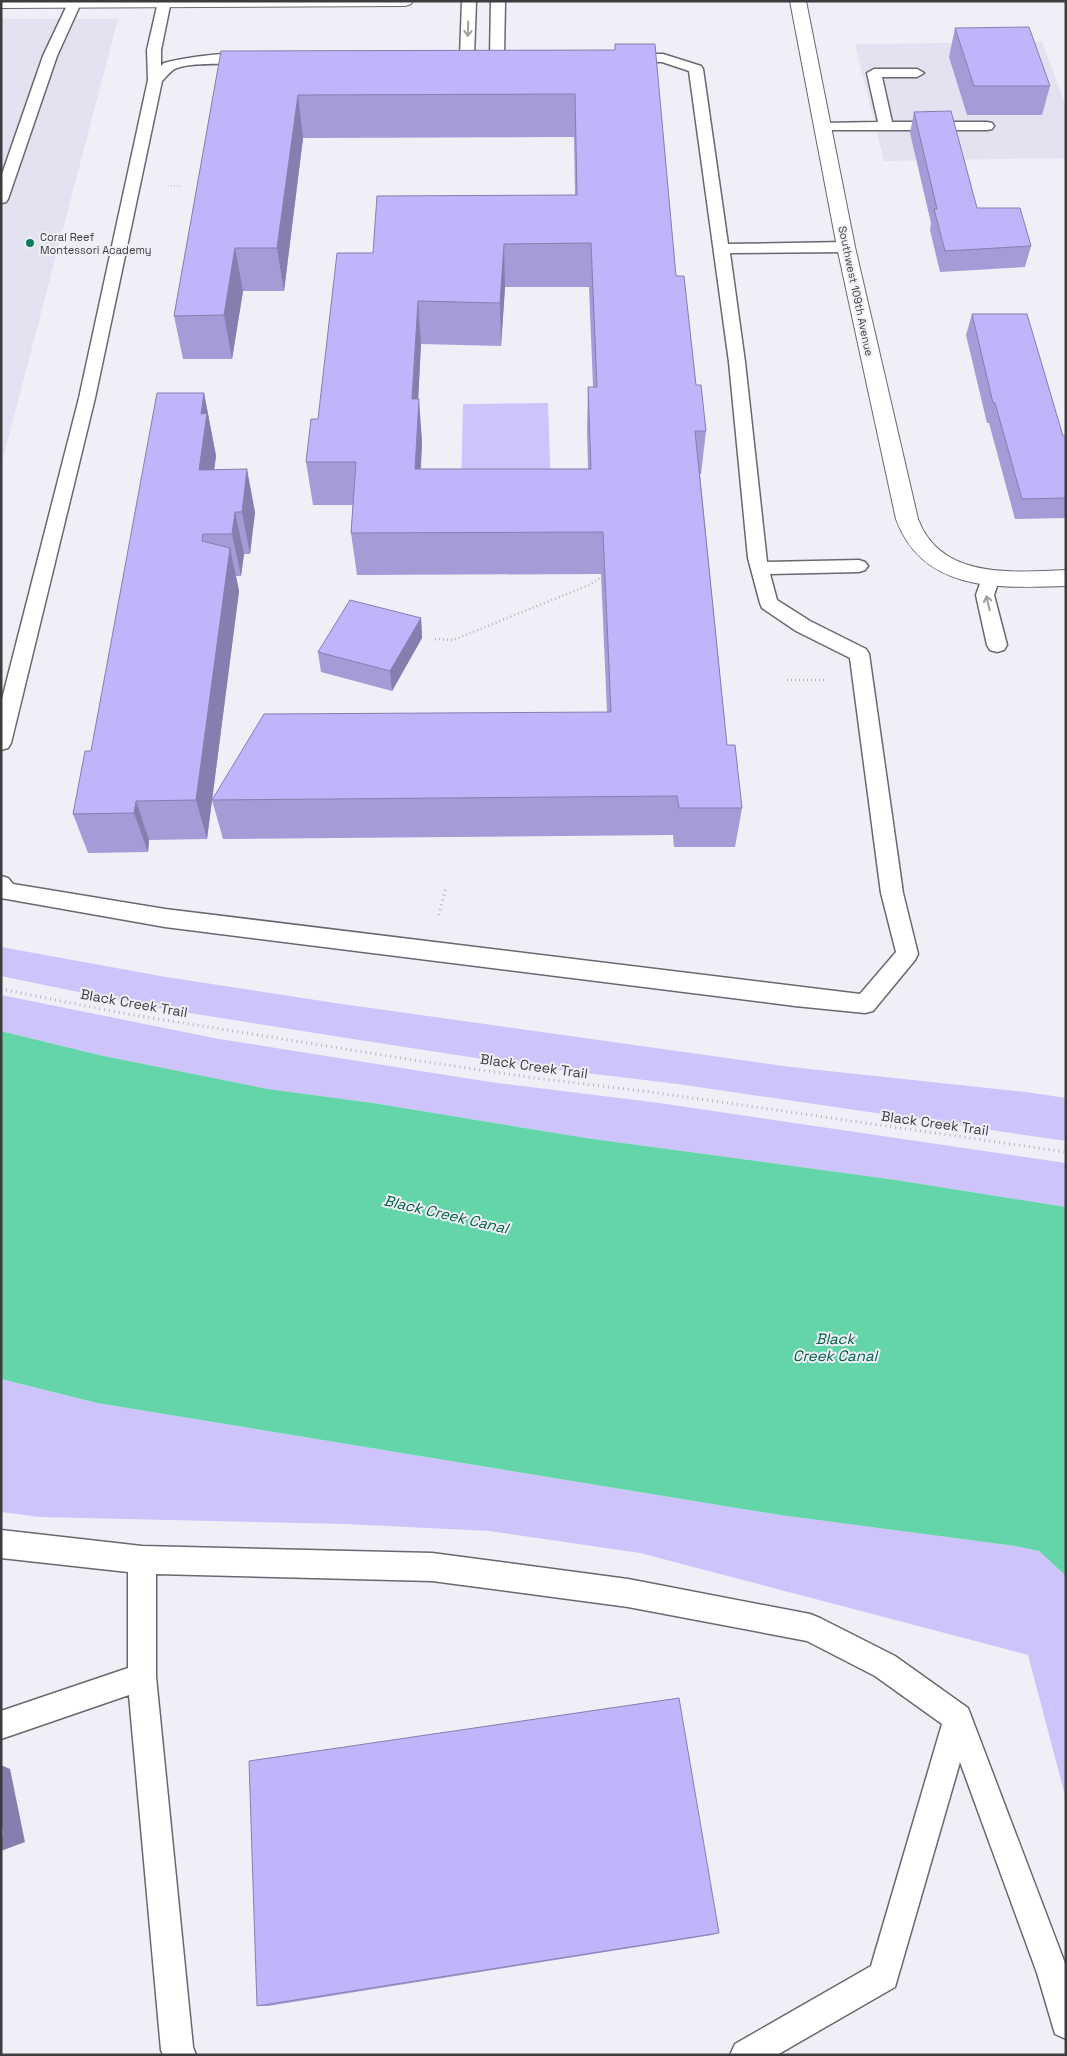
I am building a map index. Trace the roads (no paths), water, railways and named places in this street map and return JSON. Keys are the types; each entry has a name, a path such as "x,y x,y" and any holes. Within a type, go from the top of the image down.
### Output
{"street":[{"path":"1,3 405,1"},
{"name":"Southwest 109th Avenue","path":"798,1 846,248 907,519 919,544 931,556 946,565 966,572 991,577 1066,578"}],"lane":[{"path":"467,57 469,1"},
{"path":"448,57 506,57 498,1"},
{"path":"1,743 87,398 155,80 154,50 165,2"},
{"path":"1,199 15,135 74,3"},
{"path":"1,884 7,890 165,918 795,997 865,1004 907,954 892,893 859,654 803,626 769,603 757,558 737,362 696,69 662,58 605,58"},
{"path":"155,80 169,66 204,59 262,59"},
{"path":"886,126 874,73 917,73"},
{"path":"823,126 987,126"},
{"path":"720,249 846,248"},
{"path":"760,568 859,566"},
{"path":"991,577 985,595 995,637"},
{"path":"1,1544 142,1560 432,1567 628,1593 810,1628 886,1666 958,1718 1053,1973 1066,2024"},
{"path":"142,1560 142,1677 180,2055"},
{"path":"1,1725 142,1677"},
{"path":"746,2055 884,1976 958,1718"}],"water":[{"name":"Black Creek Canal","path":"1,1031 99,1055 268,1089 373,1103 586,1138 896,1180 1066,1207 1066,1576 1039,1551 1015,1546 780,1515 97,1403 1,1379"}],"place":[{"name":"Coral Reef Montessori Academy","path":"30,243"}]}
